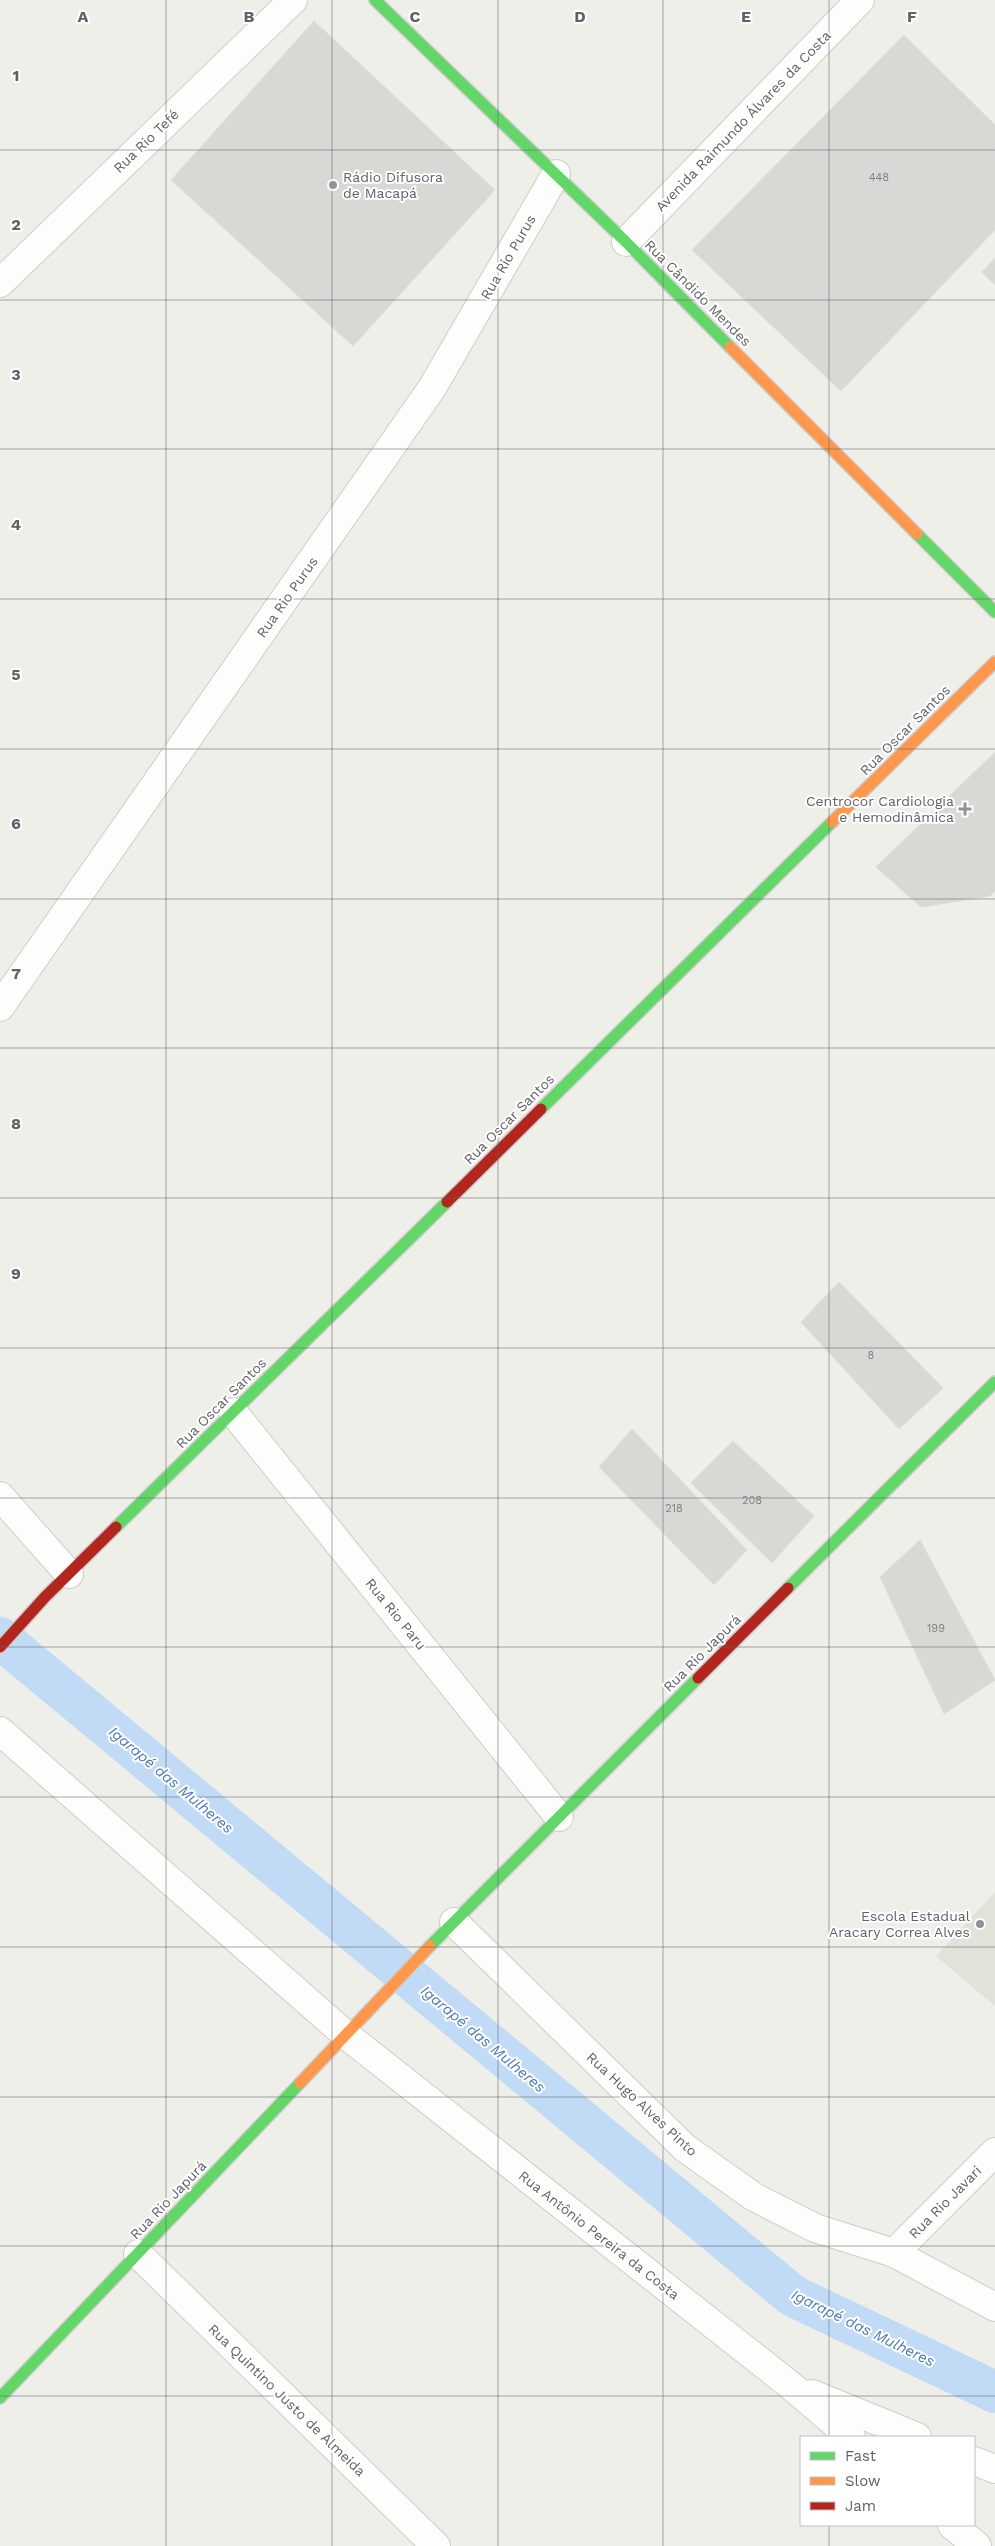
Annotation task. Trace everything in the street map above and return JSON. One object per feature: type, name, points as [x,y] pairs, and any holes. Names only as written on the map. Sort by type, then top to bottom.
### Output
[{"type":"street","name":"Rua Rio Tefé","points":[[0,283],[293,0]]},
{"type":"street","name":"Rua Cândido Mendes","points":[[375,0],[626,242],[995,612]]},
{"type":"street","name":"Avenida Raimundo Álvares da Costa","points":[[626,242],[860,0]]},
{"type":"street","name":"Rua Rio Purus","points":[[0,1007],[432,388],[556,174]]},
{"type":"street","name":"Rua Oscar Santos","points":[[0,1647],[45,1597],[995,662]]},
{"type":"street","name":"Rua Rio Japurá","points":[[0,2398],[454,1922],[995,1382]]},
{"type":"street","name":"Rua Rio Paru","points":[[233,1412],[558,1817]]},
{"type":"street","points":[[0,1496],[69,1574]]},
{"type":"street","name":"Rua Antônio Pereira da Costa","points":[[0,1731],[352,2029],[790,2385],[850,2436]]},
{"type":"street","name":"Rua Hugo Alves Pinto","points":[[454,1922],[685,2148],[754,2197],[815,2228],[894,2253],[995,2306]]},
{"type":"street","name":"Rua Rio Javari","points":[[894,2253],[995,2152]]},
{"type":"street","name":"Rua Quintino Justo de Almeida","points":[[138,2254],[436,2546]]},
{"type":"street","points":[[790,2385],[915,2436]]},
{"type":"street","points":[[975,2460],[995,2469]]},
{"type":"street","points":[[953,2526],[977,2546]]},
{"type":"shaded area","name":"Escola Estadual Aracary Correa Alves","points":[[995,1892],[995,2006],[936,1956]]},
{"type":"building","name":"Rádio Difusora de Macapá","points":[[314,21],[495,190],[353,346],[171,180]]},
{"type":"building","points":[[904,35],[995,125],[995,230],[841,391],[692,250]]},
{"type":"building","points":[[995,258],[995,285],[982,272]]},
{"type":"building","name":"Centrocor Cardiologia e Hemodinâmica","points":[[995,752],[995,891],[990,896],[921,907],[876,867]]},
{"type":"building","points":[[839,1282],[943,1388],[899,1429],[801,1322]]},
{"type":"building","points":[[632,1429],[747,1550],[714,1585],[599,1467]]},
{"type":"building","points":[[733,1441],[814,1516],[772,1563],[691,1483]]},
{"type":"building","points":[[920,1540],[995,1680],[944,1714],[880,1577]]},
{"type":"waterway","name":"Igarapé das Mulheres","points":[[0,1638],[793,2296],[995,2392]]},
{"type":"traffic: fast","points":[[375,0],[626,242],[730,347]]},
{"type":"traffic: fast","points":[[917,534],[995,612]]},
{"type":"traffic: fast","points":[[541,1109],[832,822]]},
{"type":"traffic: fast","points":[[116,1527],[447,1202]]},
{"type":"traffic: fast","points":[[788,1588],[995,1382]]},
{"type":"traffic: fast","points":[[430,1946],[698,1678]]},
{"type":"traffic: fast","points":[[0,2398],[300,2083]]},
{"type":"traffic: slow","points":[[730,347],[917,534]]},
{"type":"traffic: slow","points":[[832,822],[995,662]]},
{"type":"traffic: slow","points":[[300,2083],[430,1946]]},
{"type":"traffic: jam","points":[[447,1202],[541,1109]]},
{"type":"traffic: jam","points":[[0,1647],[45,1597],[116,1527]]},
{"type":"traffic: jam","points":[[698,1678],[788,1588]]},
{"type":"place","name":"Rádio Difusora de Macapá","points":[[333,185]]},
{"type":"place","name":"Centrocor Cardiologia e Hemodinâmica","points":[[965,809]]},
{"type":"place","name":"Escola Estadual Aracary Correa Alves","points":[[980,1924]]}]
